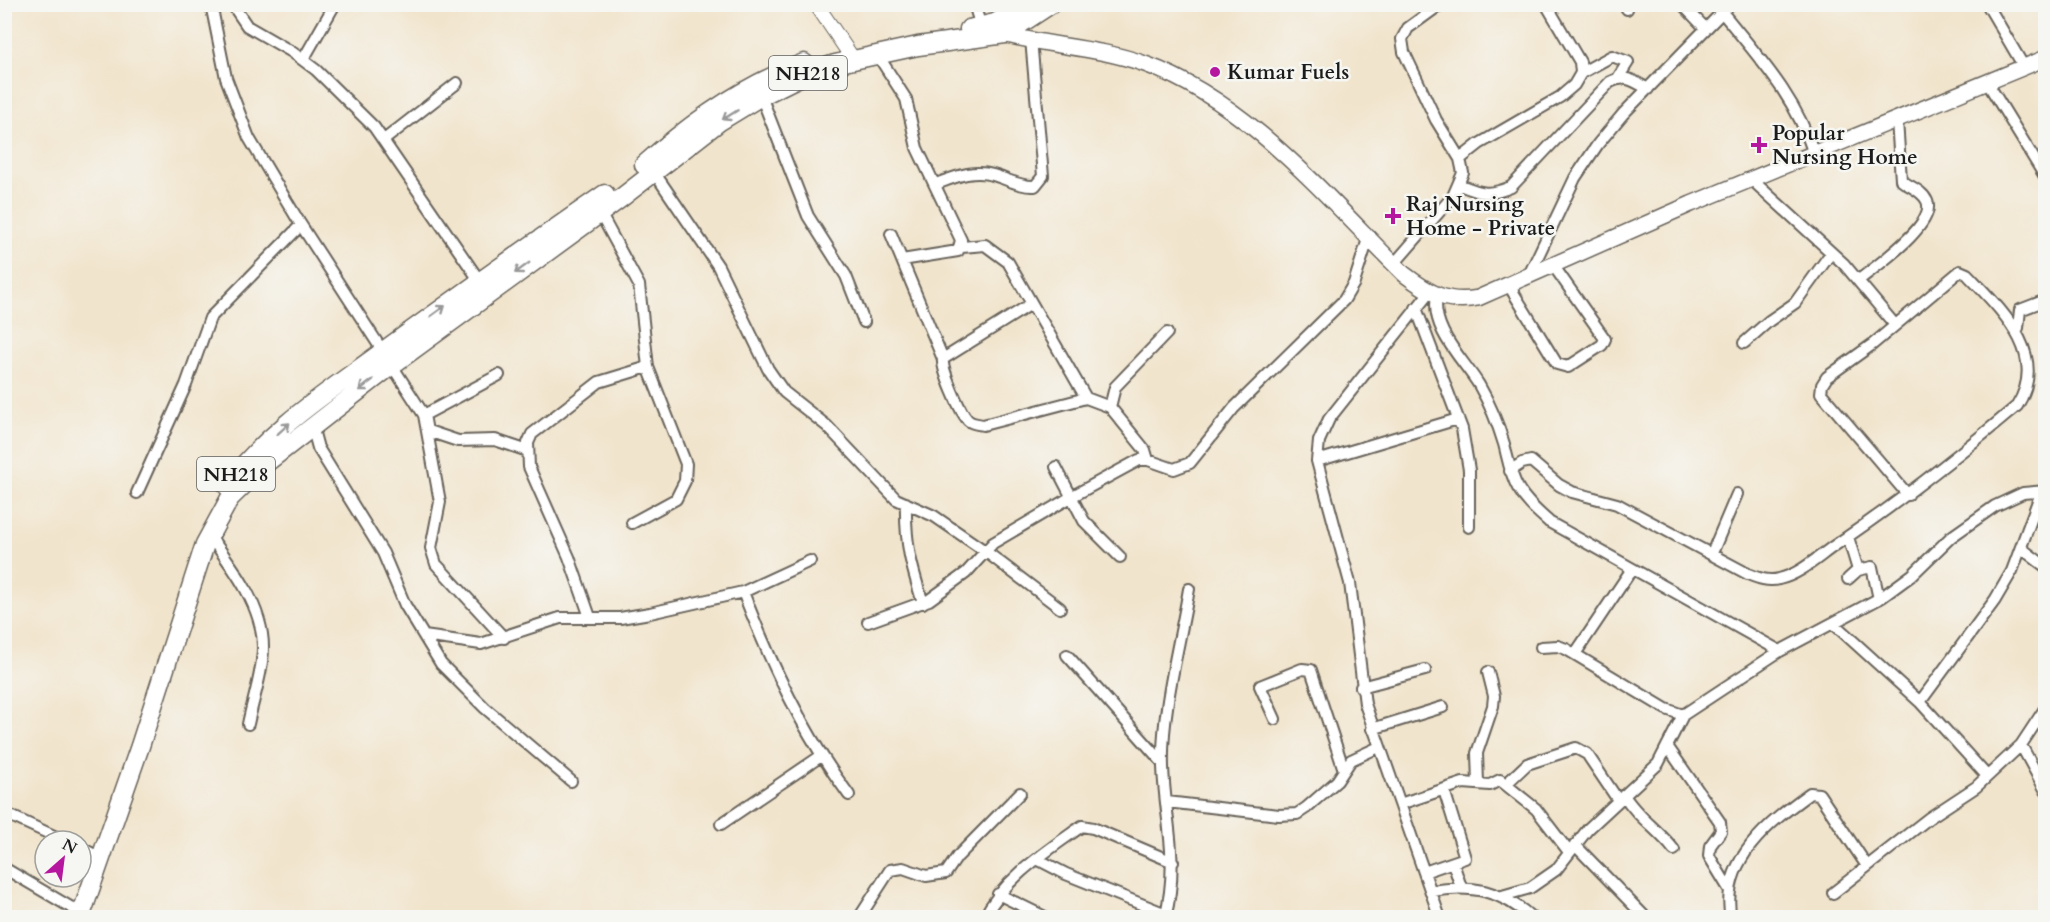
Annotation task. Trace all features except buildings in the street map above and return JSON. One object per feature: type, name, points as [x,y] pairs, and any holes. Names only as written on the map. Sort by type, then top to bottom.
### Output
[{"type":"highway","name":"NH218","points":[[644,175],[697,121],[746,89],[802,63],[849,54],[920,35],[981,27],[1028,4]]},
{"type":"highway","name":"NH218","points":[[73,914],[209,535],[218,516],[244,482],[312,426],[387,358],[479,280],[618,193],[761,96],[849,54],[877,54],[1005,34],[1051,4]]},
{"type":"highway","name":"NH218","points":[[93,830],[191,551],[210,511],[244,464],[306,408],[387,358],[600,213],[618,193]]},
{"type":"highway","name":"NH218","points":[[73,914],[78,889]]},
{"type":"main road","points":[[981,27],[1143,63],[1205,92],[1269,142],[1394,264],[1433,295],[1464,301],[1478,298],[1751,179],[2046,58]]},
{"type":"street","points":[[210,4],[235,107],[249,138],[301,225],[424,415],[440,502],[432,541],[432,555],[464,597],[504,638]]},
{"type":"street","points":[[232,4],[247,26],[303,60],[343,94],[384,140],[479,280]]},
{"type":"street","points":[[303,60],[335,4]]},
{"type":"street","points":[[816,4],[849,54]]},
{"type":"street","points":[[974,4],[981,27]]},
{"type":"street","points":[[1394,264],[1460,185],[1463,173],[1460,159],[1436,120],[1404,52],[1402,39],[1408,28],[1441,4]]},
{"type":"street","points":[[1546,4],[1580,62],[1581,73]]},
{"type":"street","points":[[1682,4],[1706,29]]},
{"type":"street","points":[[1987,4],[2024,67]]},
{"type":"street","points":[[1529,275],[1575,178],[1598,144],[1726,8],[1795,106],[1805,125],[1814,154]]},
{"type":"street","points":[[936,184],[964,174],[977,173],[990,174],[1027,187],[1035,186],[1042,176],[1031,39]]},
{"type":"street","points":[[877,54],[906,99],[917,148],[936,184],[962,247]]},
{"type":"street","points":[[1460,159],[1500,131],[1560,97],[1574,86],[1581,73],[1612,56],[1628,62],[1618,78]]},
{"type":"street","points":[[1460,185],[1478,192],[1494,194],[1511,187],[1610,82],[1618,78],[1628,78],[1648,89]]},
{"type":"street","points":[[1987,82],[2046,178]]},
{"type":"street","points":[[384,140],[456,83]]},
{"type":"street","points":[[761,96],[808,216],[846,276],[864,321]]},
{"type":"street","points":[[1859,280],[1912,235],[1924,222],[1928,212],[1928,202],[1923,195],[1901,180],[1897,120]]},
{"type":"street","points":[[644,175],[718,266],[768,369],[784,392],[827,426],[897,499],[934,516],[985,551],[1060,608]]},
{"type":"street","points":[[1751,179],[1859,280],[1895,325]]},
{"type":"street","points":[[600,213],[639,285],[648,367],[687,471],[681,493],[676,499],[632,523]]},
{"type":"street","points":[[137,493],[186,385],[210,318],[219,306],[301,225]]},
{"type":"street","points":[[891,234],[943,359],[945,372],[964,414],[972,423],[983,425],[1086,398],[1110,407],[1145,450],[1148,460]]},
{"type":"street","points":[[868,622],[923,603],[966,573],[993,543],[1071,496],[1139,460],[1148,460],[1174,469],[1182,468],[1190,463],[1234,408],[1344,300],[1354,283],[1368,239]]},
{"type":"street","points":[[902,260],[950,254],[962,247],[985,245],[1002,255],[1086,398]]},
{"type":"street","points":[[1744,343],[1803,295],[1831,253]]},
{"type":"street","points":[[1509,284],[1557,364],[1568,367],[1602,345],[1605,339],[1553,265]]},
{"type":"street","points":[[1510,471],[1522,462],[1532,461],[1559,485],[1572,492],[1617,504],[1748,574],[1765,580],[1779,579],[1796,572],[1908,495],[2001,420],[2025,396],[2029,383],[2030,358],[2026,341],[2018,328],[1967,274],[1960,271],[1895,325],[1827,376],[1822,385],[1821,393],[1908,495]]},
{"type":"street","points":[[1440,918],[1372,729],[1361,687],[1350,583],[1317,461],[1319,441],[1329,419],[1416,308],[1433,295],[1436,318],[1486,398],[1504,446],[1510,471],[1518,489],[1534,509],[1549,522],[1780,651]]},
{"type":"street","points":[[2018,328],[2020,310],[2046,300]]},
{"type":"street","points":[[943,359],[1031,304]]},
{"type":"street","points":[[1416,308],[1458,419],[1467,452],[1469,527]]},
{"type":"street","points":[[1110,407],[1115,387],[1167,333]]},
{"type":"street","points":[[590,617],[569,557],[529,467],[528,451],[532,434],[599,382],[648,367]]},
{"type":"street","points":[[424,415],[499,375]]},
{"type":"street","points":[[1317,461],[1458,419]]},
{"type":"street","points":[[312,426],[318,448],[383,553],[405,605],[441,664],[459,683],[571,781]]},
{"type":"street","points":[[428,431],[458,441],[495,440],[528,451]]},
{"type":"street","points":[[1056,467],[1084,521],[1120,557]]},
{"type":"street","points":[[1920,702],[1995,600],[2012,571],[2043,492]]},
{"type":"street","points":[[1502,896],[1530,888],[1544,880],[1621,798],[1652,771],[1683,715],[1780,651],[1879,599],[1912,575],[1972,520],[2010,497],[2043,492]]},
{"type":"street","points":[[1712,553],[1737,494]]},
{"type":"street","points":[[906,503],[905,537],[908,556],[923,603]]},
{"type":"street","points":[[209,535],[245,588],[262,633],[263,648],[248,724]]},
{"type":"street","points":[[1848,537],[1858,570]]},
{"type":"street","points":[[2021,548],[2046,567]]},
{"type":"street","points":[[424,636],[481,644],[560,618],[620,618],[743,592],[810,561]]},
{"type":"street","points":[[1848,579],[1858,570],[1872,567],[1879,599]]},
{"type":"street","points":[[1575,654],[1632,569]]},
{"type":"street","points":[[1037,859],[1066,874],[1165,916],[1173,862],[1163,763],[1166,720],[1189,589]]},
{"type":"street","points":[[743,592],[788,698],[821,756],[849,795]]},
{"type":"street","points":[[1833,623],[1920,702],[1987,776]]},
{"type":"street","points":[[1541,647],[1558,646],[1575,654],[1666,709],[1683,715]]},
{"type":"street","points":[[1066,655],[1163,763]]},
{"type":"street","points":[[1275,719],[1260,686],[1302,669],[1311,670],[1344,770]]},
{"type":"street","points":[[1361,687],[1425,670]]},
{"type":"street","points":[[1478,783],[1477,753],[1494,696],[1488,672]]},
{"type":"street","points":[[1372,729],[1443,707]]},
{"type":"street","points":[[1833,894],[1929,818],[1965,795],[1987,776],[2021,745],[2046,707]]},
{"type":"street","points":[[2021,745],[2046,791]]},
{"type":"street","points":[[1667,746],[1720,822],[1721,831],[1710,846],[1709,856],[1729,889],[1731,918]]},
{"type":"street","points":[[1167,802],[1289,816],[1306,807],[1333,784],[1351,760],[1379,747]]},
{"type":"street","points":[[1507,783],[1527,764],[1576,748],[1587,754],[1621,798],[1657,830],[1674,850]]},
{"type":"street","points":[[721,824],[821,756]]},
{"type":"street","points":[[1400,804],[1463,783],[1490,785],[1500,780],[1507,783],[1536,809],[1572,849],[1646,918]]},
{"type":"street","points":[[1424,872],[1463,860],[1465,856],[1443,790]]},
{"type":"street","points":[[1729,889],[1753,840],[1776,818],[1813,792],[1819,794],[1867,866]]},
{"type":"street","points":[[859,918],[890,870],[898,867],[926,876],[946,873],[962,852],[1020,793]]},
{"type":"street","points":[[11,816],[39,829]]},
{"type":"street","points":[[984,918],[998,894],[1037,859],[1087,825],[1173,862]]},
{"type":"street","points":[[1453,863],[1461,887]]},
{"type":"street","points":[[4,868],[73,914]]},
{"type":"street","points":[[1431,891],[1473,887],[1502,896],[1532,918]]},
{"type":"street","points":[[998,894],[1047,918]]},
{"type":"place","name":"Kumar Fuels","points":[[1215,72]]},
{"type":"place","name":"Popular Nursing Home","points":[[1759,145]]},
{"type":"place","name":"Raj Nursing Home - Private","points":[[1393,216]]}]
